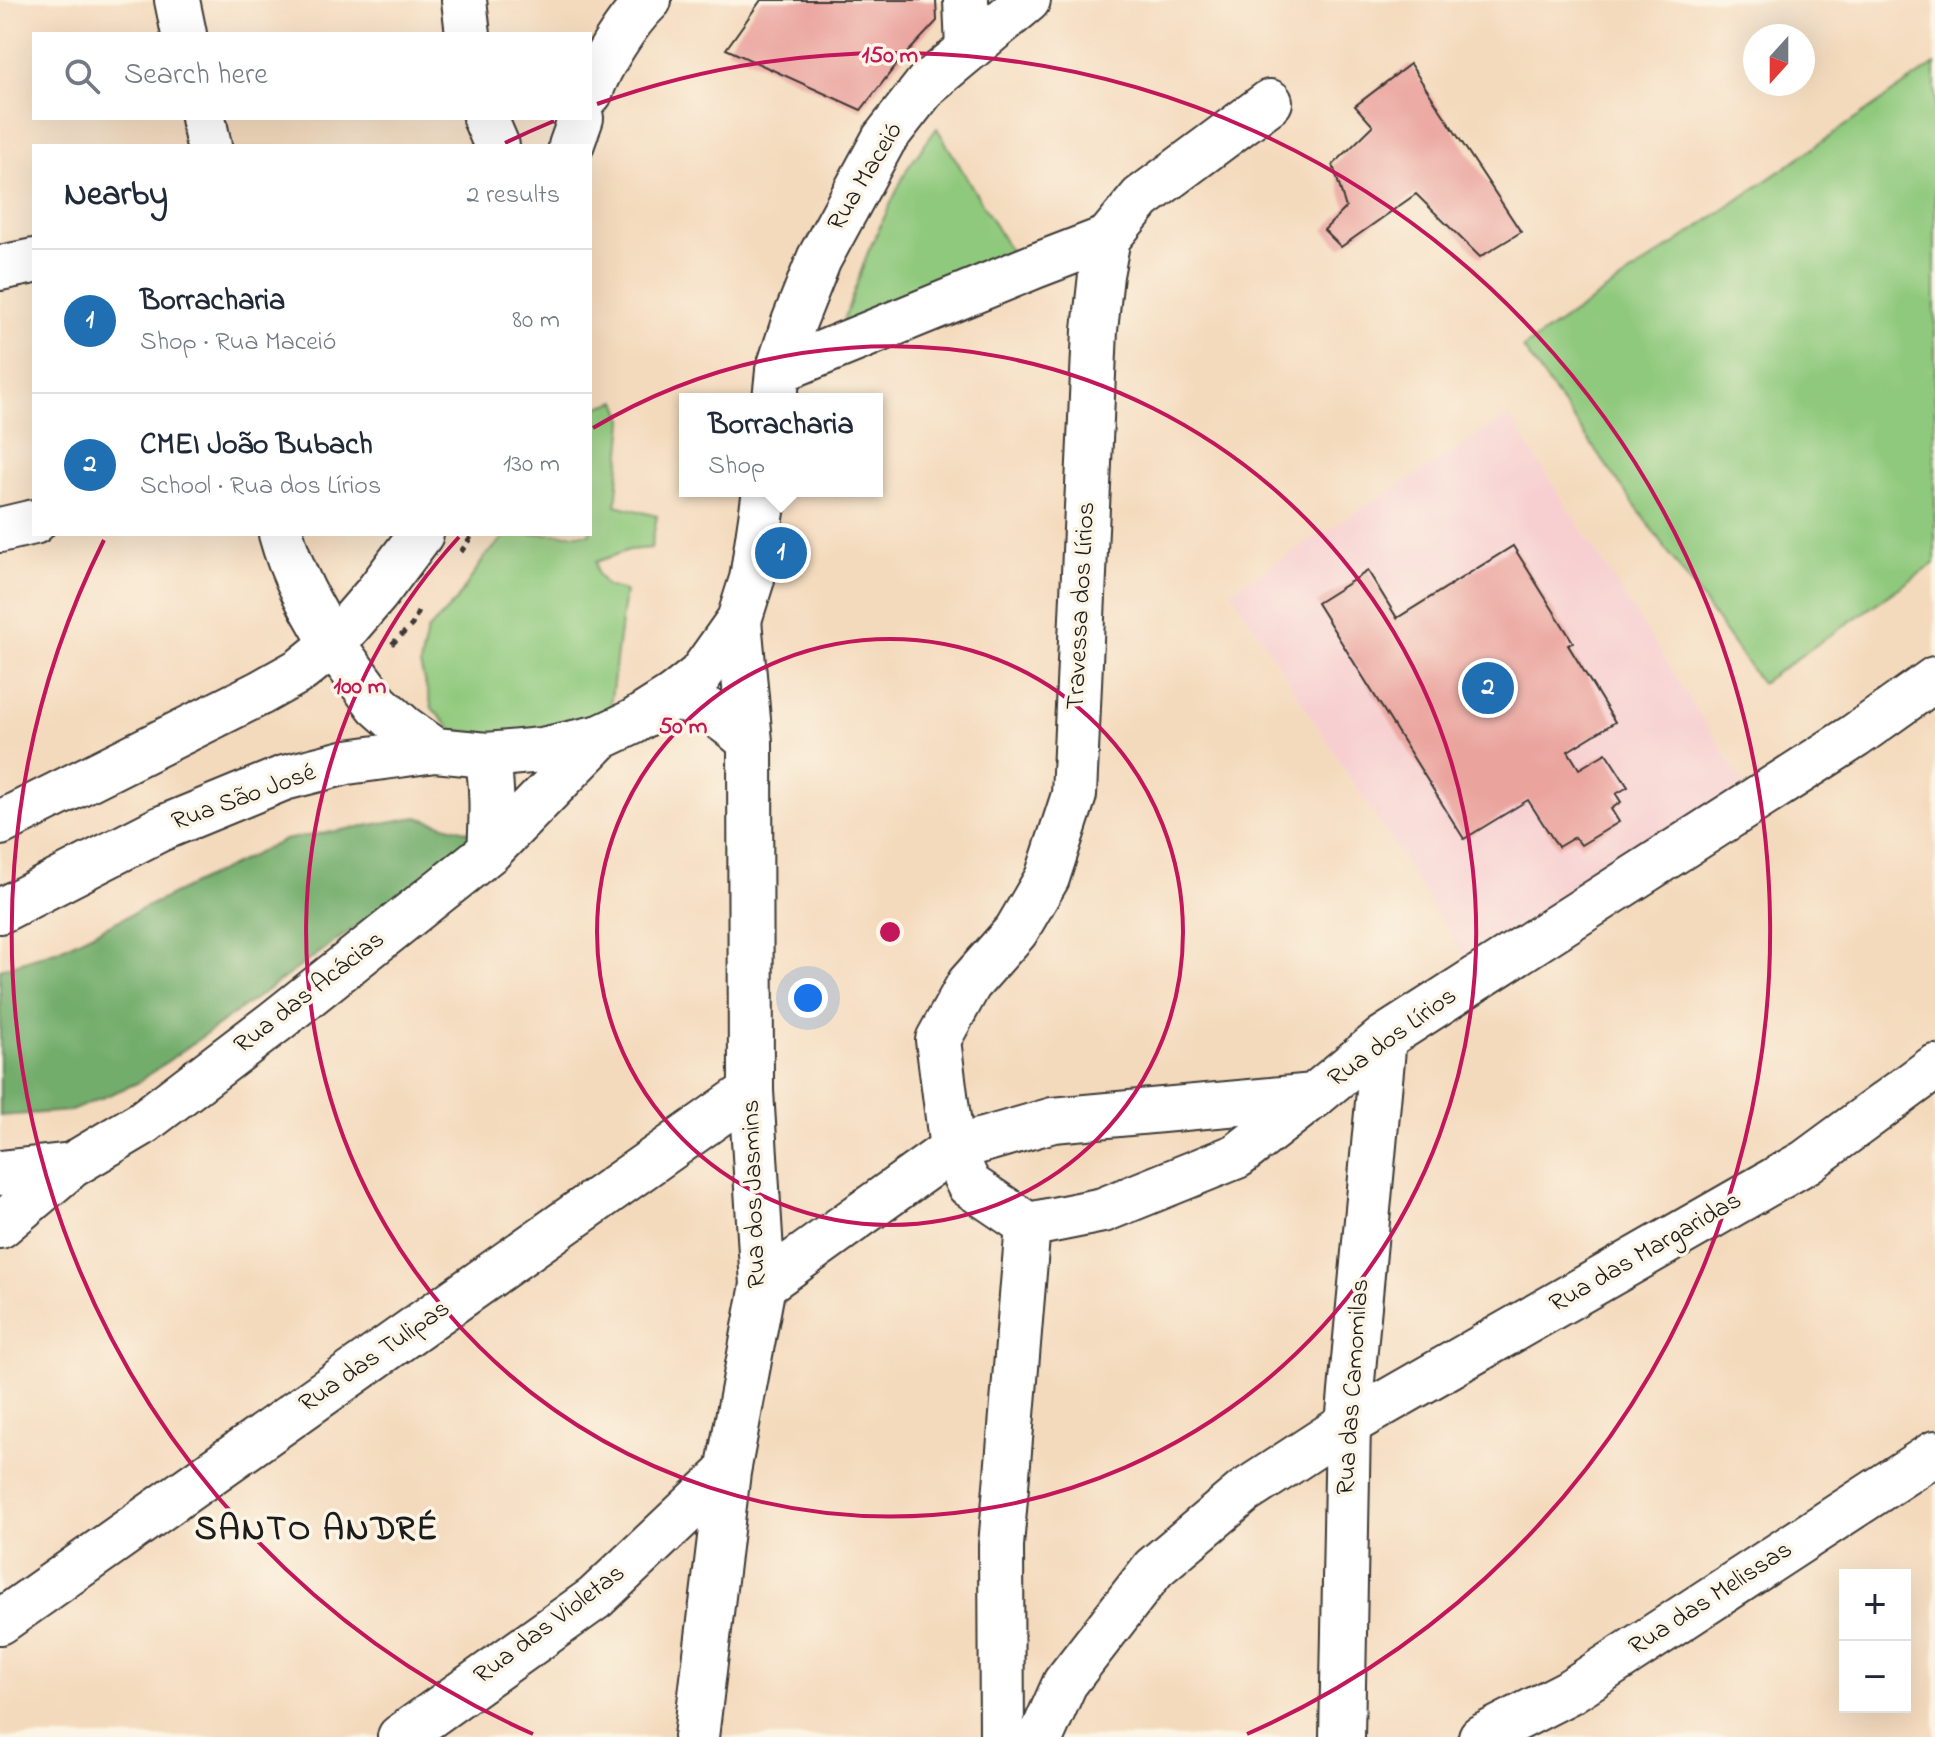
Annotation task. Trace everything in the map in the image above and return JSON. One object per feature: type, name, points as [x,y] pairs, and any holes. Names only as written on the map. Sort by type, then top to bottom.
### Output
[{"type":"street","points":[[177,0],[184,32]]},
{"type":"street","points":[[464,0],[468,32]]},
{"type":"street","points":[[592,87],[637,11],[649,0]]},
{"type":"street","points":[[966,0],[968,50]]},
{"type":"street","name":"Rua Maceió","points":[[776,385],[794,322],[819,259],[884,139],[927,84],[1028,0]]},
{"type":"street","name":"Travessa dos Lírios","points":[[1028,1225],[969,1185],[952,1149],[938,1040],[969,984],[1016,931],[1047,878],[1074,795],[1095,330],[1108,238],[1141,198],[1270,102]]},
{"type":"street","points":[[203,120],[209,144]]},
{"type":"street","points":[[486,120],[496,144]]},
{"type":"street","points":[[572,144],[580,120]]},
{"type":"street","points":[[776,385],[1035,266],[1108,238]]},
{"type":"street","points":[[0,268],[32,261]]},
{"type":"street","points":[[601,737],[633,722],[700,675],[739,620],[752,579],[764,497]]},
{"type":"street","points":[[0,530],[32,522]]},
{"type":"street","points":[[282,536],[303,593],[333,644],[378,705],[435,750]]},
{"type":"street","points":[[0,823],[301,670],[333,644],[420,536]]},
{"type":"street","points":[[376,594],[371,665],[378,705]]},
{"type":"street","name":"Rua dos Jasmins","points":[[696,1737],[728,1472],[763,1285],[751,1091],[750,742],[739,620]]},
{"type":"street","name":"Rua dos Lírios","points":[[763,1285],[952,1149],[1053,1120],[1314,1096],[1384,1038],[1842,745],[1935,679]]},
{"type":"street","points":[[674,696],[728,721],[750,742]]},
{"type":"street","name":"Rua São José","points":[[0,911],[160,829],[284,778],[347,762],[435,750],[487,755],[542,750],[601,737]]},
{"type":"street","name":"Rua das Acácias","points":[[0,1226],[72,1165],[141,1124],[275,1022],[490,851],[601,737]]},
{"type":"street","points":[[487,755],[492,779],[490,851]]},
{"type":"street","name":"Rua das Camomilas","points":[[1342,1737],[1348,1424],[1384,1038]]},
{"type":"street","name":"Rua das Margaridas","points":[[1041,1737],[1065,1683],[1154,1568],[1244,1492],[1348,1424],[1806,1162],[1935,1067]]},
{"type":"street","name":"Rua das Tulipas","points":[[0,1622],[751,1091]]},
{"type":"street","points":[[1002,1737],[1001,1546],[1028,1225],[1103,1210],[1237,1156],[1314,1096]]},
{"type":"street","points":[[0,1173],[72,1165]]},
{"type":"street","name":"Rua das Melissas","points":[[1481,1737],[1569,1692],[1935,1453]]},
{"type":"street","name":"Rua das Violetas","points":[[400,1737],[595,1598],[728,1472]]},
{"type":"shaded area","points":[[1509,416],[1744,784],[1466,959],[1231,591]]},
{"type":"green space","points":[[1935,64],[1935,563],[1761,683],[1523,348]]},
{"type":"green space","points":[[937,128],[1014,257],[832,353],[868,252],[907,169]]},
{"type":"green space","points":[[617,401],[624,420],[616,505],[657,516],[651,548],[629,550],[596,562],[597,573],[606,586],[625,591],[607,730],[552,741],[452,730],[432,708],[420,665],[427,631],[456,601],[485,557],[505,536],[592,536],[592,409]]},
{"type":"green space","points":[[417,817],[483,836],[137,1083],[71,1111],[0,1116],[0,969],[58,950],[284,840]]},
{"type":"building","points":[[761,0],[936,0],[937,21],[897,64],[861,110],[726,49]]},
{"type":"building","points":[[1410,64],[1521,232],[1480,257],[1416,194],[1341,247],[1324,230],[1346,208],[1333,165],[1373,126],[1355,106]]},
{"type":"building","points":[[1513,546],[1573,642],[1568,645],[1615,722],[1568,751],[1579,769],[1606,753],[1628,787],[1616,794],[1621,802],[1611,809],[1619,822],[1581,845],[1575,837],[1558,847],[1528,800],[1464,839],[1317,603],[1368,571],[1397,618]]},
{"type":"place","name":"Borracharia","points":[[781,553]]},
{"type":"place","name":"CMEI João Bubach","points":[[1488,688]]},
{"type":"district","name":"SANTO ANDRÉ","points":[[317,1531]]}]
